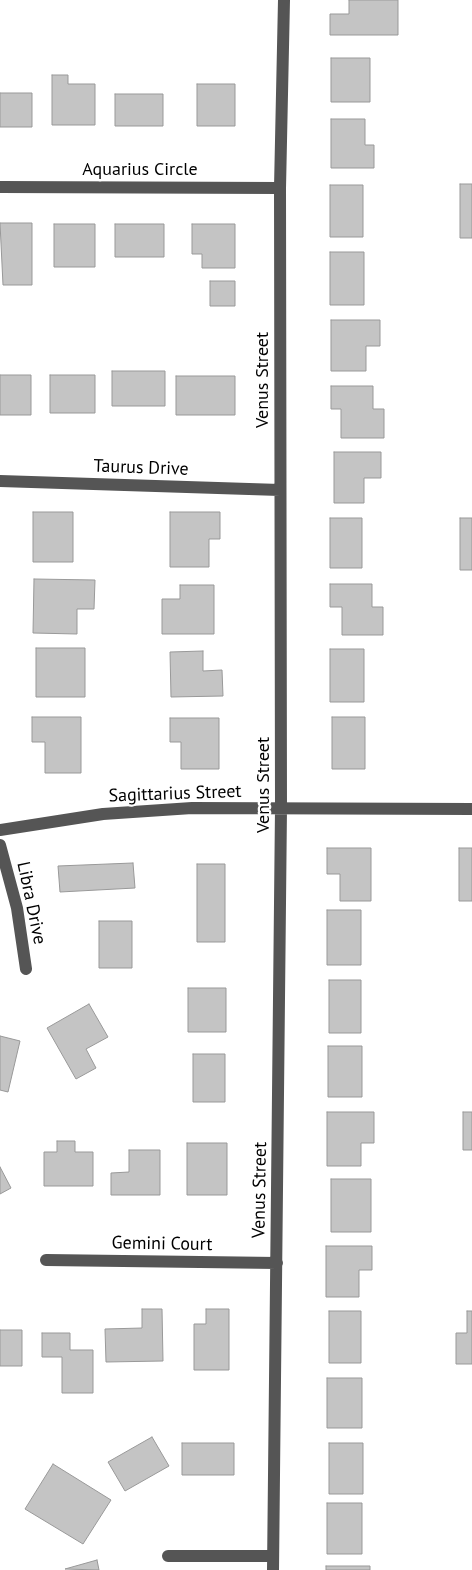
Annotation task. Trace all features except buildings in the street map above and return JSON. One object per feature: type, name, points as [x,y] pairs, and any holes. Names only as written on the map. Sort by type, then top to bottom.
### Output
[{"type":"street","name":"Venus Street","points":[[273,1570],[281,808],[280,188],[284,0]]},
{"type":"street","name":"Aquarius Circle","points":[[0,187],[280,188]]},
{"type":"street","name":"Taurus Drive","points":[[0,481],[280,490]]},
{"type":"street","name":"Sagittarius Street","points":[[0,830],[103,814],[192,808],[472,809]]},
{"type":"street","name":"Libra Drive","points":[[0,845],[16,908],[26,969]]},
{"type":"street","name":"Gemini Court","points":[[46,1260],[277,1263]]},
{"type":"street","points":[[168,1556],[273,1556]]}]
